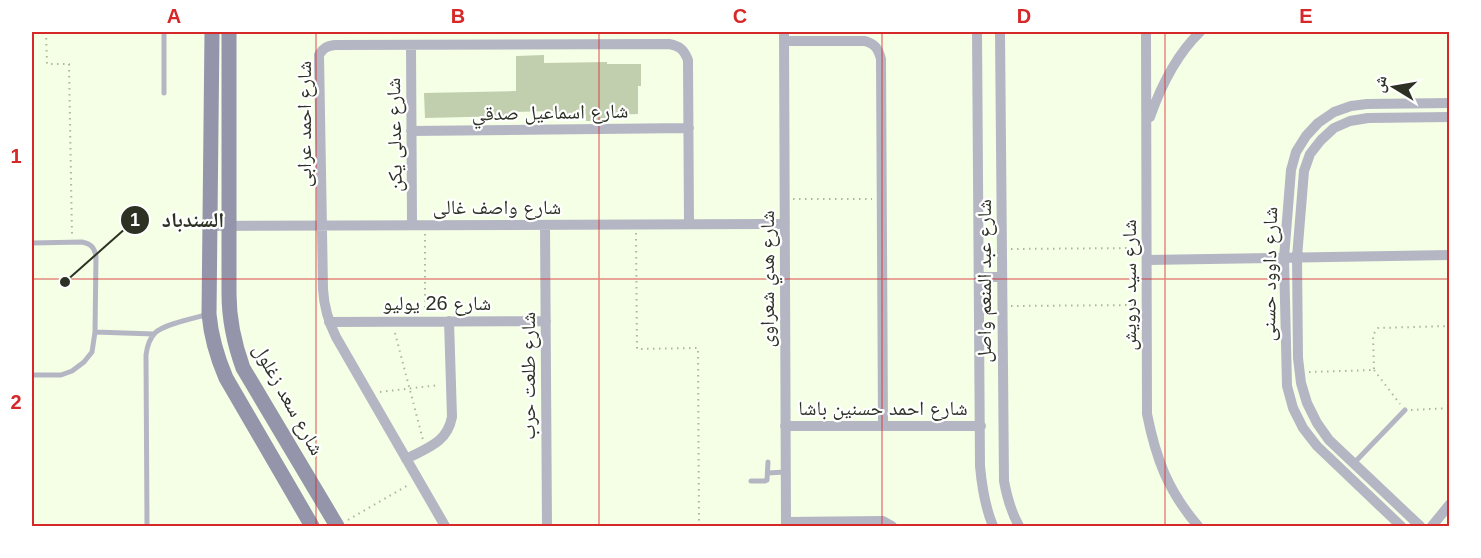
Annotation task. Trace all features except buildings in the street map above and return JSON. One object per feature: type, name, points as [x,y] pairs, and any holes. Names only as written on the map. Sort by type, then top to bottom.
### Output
[{"type":"street","points":[[212,32],[209,314],[211,336],[226,378],[312,526]]},
{"type":"street","name":"شارع سعد زغلول","points":[[230,32],[229,313],[232,332],[243,368],[337,526]]},
{"type":"street","name":"شارع عبد المنعم واصل","points":[[977,32],[980,466],[981,487],[993,526]]},
{"type":"street","name":"شارع عبد المنعم واصل","points":[[1000,32],[1004,481],[1007,499],[1019,526]]},
{"type":"street","name":"شارع سيد درويش","points":[[1146,32],[1147,414],[1162,471],[1175,497],[1198,526]]},
{"type":"street","points":[[1147,126],[1159,93],[1175,63],[1200,32]]},
{"type":"street","points":[[784,36],[865,41],[873,43],[879,50],[881,58],[883,426]]},
{"type":"street","name":"شارع هدي شعراوى","points":[[784,36],[786,524]]},
{"type":"street","name":"شارع احمد عرابى","points":[[445,526],[336,337],[328,322],[324,307],[319,56],[322,50],[328,46],[411,45],[669,44],[678,46],[685,52],[688,60],[689,224]]},
{"type":"street","name":"شارع عدلى يكن","points":[[411,45],[412,225]]},
{"type":"street","name":"شارع داوود حسنى","points":[[1401,526],[1317,446],[1303,428],[1293,408],[1287,386],[1284,258],[1291,170],[1296,152],[1306,136],[1318,123],[1334,112],[1351,106],[1367,104],[1449,103]]},
{"type":"street","name":"شارع داوود حسنى","points":[[1420,526],[1329,440],[1307,404],[1301,383],[1298,358],[1297,257],[1304,171],[1310,154],[1334,128],[1350,121],[1368,118],[1449,117]]},
{"type":"street","name":"شارع اسماعيل صدقي","points":[[411,131],[688,129]]},
{"type":"street","name":"شارع واصف غالى","points":[[210,226],[784,224]]},
{"type":"street","name":"شارع طلعت حرب","points":[[545,225],[547,526]]},
{"type":"street","points":[[1147,260],[1449,255]]},
{"type":"street","points":[[980,277],[1002,277]]},
{"type":"street","points":[[406,459],[441,440],[450,425],[452,417],[449,321]]},
{"type":"street","name":"شارع 26 يوليو","points":[[328,322],[546,321]]},
{"type":"street","name":"شارع احمد حسنين باشا","points":[[785,426],[981,426]]},
{"type":"street","points":[[1431,526],[1449,504]]},
{"type":"street","points":[[786,524],[883,520],[892,526]]},
{"type":"lane","points":[[164,32],[164,93]]},
{"type":"lane","points":[[32,243],[89,243],[95,249],[96,256],[93,352],[72,371],[61,375],[32,375]]},
{"type":"lane","points":[[147,526],[147,344],[160,329],[209,314]]},
{"type":"lane","points":[[95,332],[154,334]]},
{"type":"lane","points":[[1354,463],[1405,410]]},
{"type":"lane","points":[[752,481],[766,481],[768,462]]},
{"type":"lane","points":[[768,473],[785,472]]},
{"type":"path","points":[[46,32],[47,64],[69,64],[72,242]]},
{"type":"path","points":[[784,199],[882,199]]},
{"type":"path","points":[[636,224],[637,349],[698,348],[699,526]]},
{"type":"path","points":[[425,225],[426,321]]},
{"type":"path","points":[[1002,249],[1147,248]]},
{"type":"path","points":[[1002,306],[1147,305]]},
{"type":"path","points":[[392,321],[426,449]]},
{"type":"path","points":[[1449,326],[1378,328],[1373,335],[1374,370],[1405,410],[1449,408]]},
{"type":"path","points":[[1300,372],[1374,370]]},
{"type":"path","points":[[368,393],[451,384]]},
{"type":"path","points":[[337,526],[418,479]]},
{"type":"place","name":"السندباد","points":[[65,282]]}]
